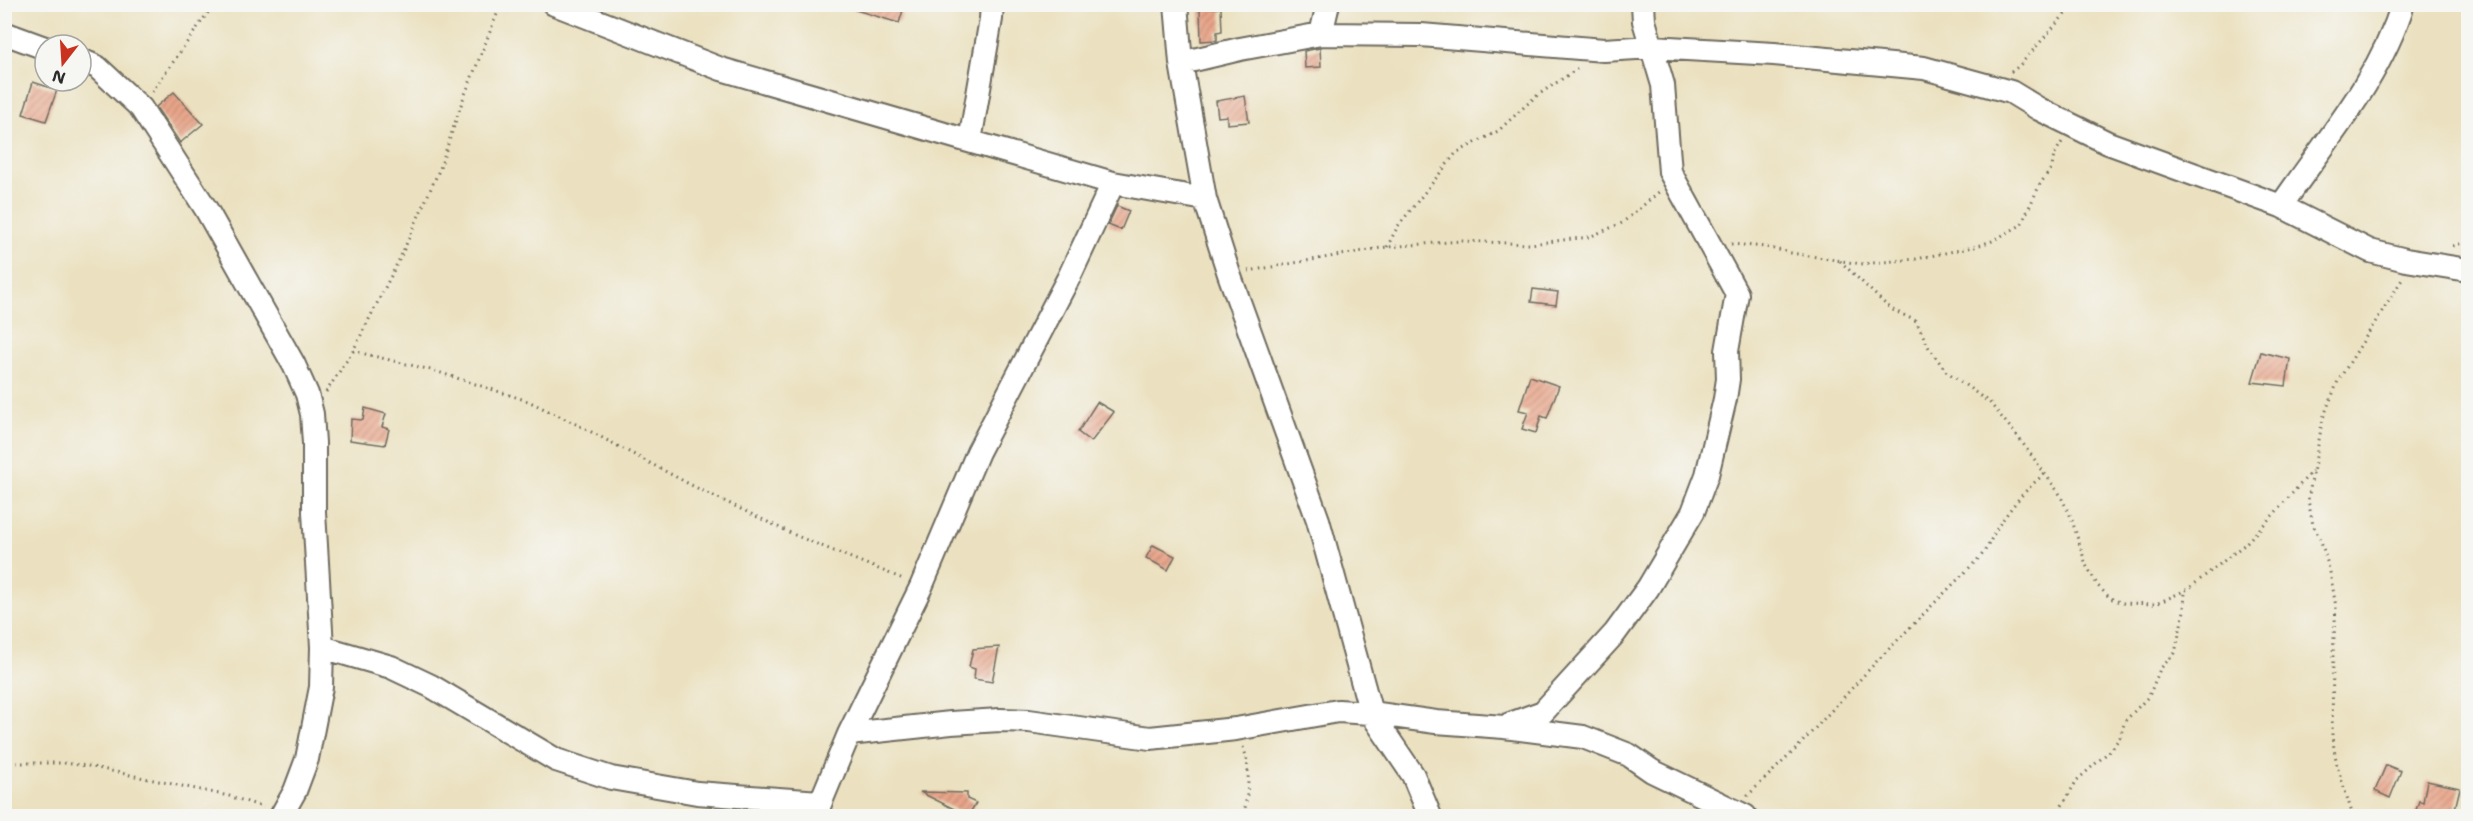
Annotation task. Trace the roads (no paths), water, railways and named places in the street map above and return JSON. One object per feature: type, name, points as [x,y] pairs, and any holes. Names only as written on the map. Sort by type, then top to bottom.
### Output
[{"type":"street","points":[[554,4],[721,69],[1113,183],[1205,199]]},
{"type":"street","points":[[970,141],[992,4]]},
{"type":"street","points":[[1176,4],[1181,63],[1205,199],[1229,274],[1318,520],[1371,713],[1442,816]]},
{"type":"street","points":[[1321,34],[1328,4]]},
{"type":"street","points":[[1504,727],[1543,712],[1615,633],[1648,588],[1681,536],[1696,504],[1707,475],[1725,399],[1728,379],[1727,351],[1737,298],[1672,177],[1663,85],[1644,21],[1642,4]]},
{"type":"street","points":[[2281,206],[2355,105],[2387,45],[2403,4]]},
{"type":"street","points":[[4,33],[33,44]]},
{"type":"street","points":[[1181,63],[1321,34],[1421,35],[1604,50],[1652,47],[1773,54],[1924,68],[2011,92],[2039,109],[2108,143],[2281,206],[2370,251],[2416,262],[2469,270]]},
{"type":"street","points":[[93,65],[141,108],[206,209],[294,365],[307,394],[315,443],[316,557],[322,647],[321,687],[307,759],[295,791],[281,816]]},
{"type":"street","points":[[322,647],[391,667],[431,686],[556,760],[611,778],[697,793],[818,809],[849,734],[921,587],[978,452],[1070,275],[1113,183]]},
{"type":"street","points":[[849,734],[1000,720],[1029,721],[1150,738],[1236,729],[1338,711],[1371,713],[1436,722],[1562,733],[1602,743],[1738,814]]},
{"type":"street","points":[[1413,775],[1430,816]]}]
